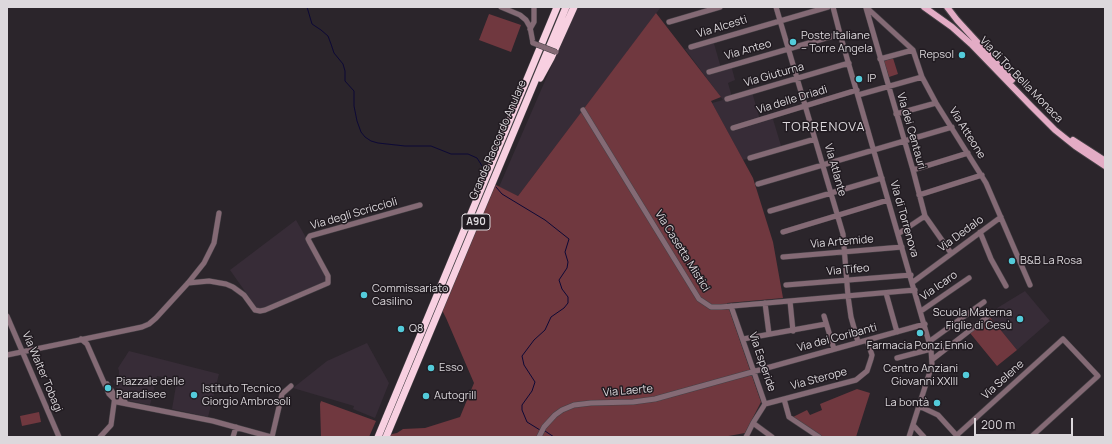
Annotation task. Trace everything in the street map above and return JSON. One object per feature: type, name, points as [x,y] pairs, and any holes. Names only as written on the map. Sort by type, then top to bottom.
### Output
[{"type":"highway","points":[[548,28],[554,7]]},
{"type":"highway","name":"Grande Raccordo Anulare","points":[[378,437],[557,7]]},
{"type":"highway","name":"Grande Raccordo Anulare","points":[[386,437],[566,7]]},
{"type":"highway","points":[[525,104],[547,66],[574,7]]},
{"type":"main road","name":"Via di Tor Bella Monaca","points":[[924,7],[952,27],[971,44],[1051,126],[1075,146],[1105,166]]},
{"type":"main road","name":"Via di Tor Bella Monaca","points":[[947,7],[957,20],[1051,121],[1076,142],[1105,161]]},
{"type":"main road","points":[[1076,142],[1105,156]]},
{"type":"main road","points":[[1096,160],[1105,169]]},
{"type":"street","points":[[501,7],[523,17],[528,23],[533,43],[556,52]]},
{"type":"street","points":[[530,29],[534,22],[534,7]]},
{"type":"street","points":[[669,22],[720,7]]},
{"type":"street","name":"Via Atlante","points":[[776,7],[842,234],[848,296],[851,316],[858,342]]},
{"type":"street","name":"Via Alcesti","points":[[691,47],[779,20],[828,7]]},
{"type":"street","name":"Via di Torrenova","points":[[833,7],[930,341],[933,359],[909,437]]},
{"type":"street","name":"Via Atteone","points":[[866,7],[913,50],[922,77],[936,103],[982,175],[1002,217],[1030,285]]},
{"type":"street","name":"Via dei Centauri","points":[[866,7],[913,170],[924,216],[951,254]]},
{"type":"street","name":"Via Anteo","points":[[708,72],[840,34]]},
{"type":"street","points":[[880,59],[913,50]]},
{"type":"street","name":"Via Giuturna","points":[[727,99],[849,63]]},
{"type":"street","name":"Via delle Driadi","points":[[733,128],[805,106],[888,87],[922,77]]},
{"type":"street","points":[[896,114],[936,103]]},
{"type":"street","name":"Via Casetta Mistici","points":[[582,110],[699,299],[711,307],[915,290]]},
{"type":"street","points":[[758,184],[952,127]]},
{"type":"street","points":[[750,158],[815,139]]},
{"type":"street","points":[[913,170],[968,153]]},
{"type":"street","points":[[919,195],[982,175]]},
{"type":"street","points":[[770,211],[830,192],[882,178]]},
{"type":"street","points":[[784,232],[888,200]]},
{"type":"street","name":"Via degli Scriccioli","points":[[188,283],[209,281],[228,284],[248,299],[255,310],[265,310],[328,283],[328,277],[308,240],[310,236],[420,205]]},
{"type":"street","points":[[7,355],[116,333],[147,325],[156,318],[203,265],[211,251],[215,239],[219,213]]},
{"type":"street","points":[[898,234],[924,216]]},
{"type":"street","name":"Via Dedalo","points":[[912,282],[1002,217]]},
{"type":"street","points":[[980,232],[991,259],[1006,286]]},
{"type":"street","name":"Via Artemide","points":[[783,257],[902,247]]},
{"type":"street","name":"Via Tifeo","points":[[786,285],[910,275]]},
{"type":"street","name":"Via Icaro","points":[[921,311],[968,278]]},
{"type":"street","points":[[886,293],[897,332]]},
{"type":"street","points":[[790,301],[793,331]]},
{"type":"street","points":[[930,341],[984,302]]},
{"type":"street","points":[[765,303],[769,334]]},
{"type":"street","name":"Via Esperide","points":[[731,306],[765,404],[746,437]]},
{"type":"street","name":"Via Walter Tobagi","points":[[7,316],[59,437]]},
{"type":"street","points":[[824,316],[834,349]]},
{"type":"street","points":[[933,359],[987,317]]},
{"type":"street","points":[[743,339],[826,324]]},
{"type":"street","name":"Via dei Coribanti","points":[[754,372],[925,324]]},
{"type":"street","points":[[81,339],[87,344],[100,373],[115,398],[128,403],[272,437],[282,394],[291,386]]},
{"type":"street","name":"Via Selene","points":[[958,436],[1063,339],[1098,376],[1031,437]]},
{"type":"street","name":"Via Sterope","points":[[765,404],[856,380],[867,371],[872,359],[867,340]]},
{"type":"street","points":[[897,358],[931,349]]},
{"type":"street","name":"Via Laerte","points":[[539,436],[546,425],[560,411],[574,405],[588,403],[627,403],[652,400],[754,372]]},
{"type":"street","points":[[100,437],[111,425],[115,398]]},
{"type":"street","points":[[784,399],[789,417],[819,437]]},
{"type":"street","points":[[919,406],[937,414],[958,436]]},
{"type":"street","points":[[753,423],[772,437]]},
{"type":"street","points":[[913,425],[924,437]]},
{"type":"street","points":[[233,437],[236,428]]},
{"type":"shaded area","points":[[577,7],[661,7],[518,196],[499,187]]},
{"type":"shaded area","points":[[656,13],[721,97],[711,101],[753,178],[773,242],[783,298],[727,303],[761,402],[745,433],[723,437],[378,437],[397,433],[403,429],[425,428],[460,417],[474,383],[436,298],[482,178],[518,196]]},
{"type":"shaded area","points":[[489,14],[521,25],[511,52],[479,40]]},
{"type":"shaded area","points":[[713,40],[721,68],[731,65],[735,80],[728,83],[732,97],[752,92],[760,120],[772,116],[782,149],[743,160],[712,103],[723,100],[685,49]]},
{"type":"shaded area","points":[[893,58],[898,74],[889,77],[884,61]]},
{"type":"shaded area","points":[[296,220],[329,278],[325,283],[260,310],[256,307],[230,270]]},
{"type":"shaded area","name":"Scuola Materna Figlie di Gesù","points":[[1025,291],[1050,321],[1017,350],[990,317],[989,313]]},
{"type":"shaded area","points":[[990,317],[1017,350],[997,366],[970,333]]},
{"type":"shaded area","points":[[367,343],[389,383],[375,418],[353,409],[354,406],[293,388],[327,361]]},
{"type":"shaded area","points":[[129,351],[219,374],[208,417],[172,409],[177,380],[157,376],[150,405],[125,400],[121,396],[113,381],[119,375],[118,368]]},
{"type":"shaded area","points":[[857,389],[870,393],[856,437],[819,437],[791,418],[807,410],[810,415],[822,410],[820,404]]},
{"type":"shaded area","points":[[321,401],[376,421],[369,437],[321,437]]},
{"type":"shaded area","points":[[39,412],[41,422],[22,426],[20,416]]},
{"type":"waterway","points":[[307,7],[312,24],[328,36],[334,53],[343,64],[345,81],[354,91],[354,106],[357,121],[361,132],[365,137],[378,143],[405,146],[431,146],[451,154],[468,154],[477,158],[484,169]]},
{"type":"waterway","points":[[496,187],[502,194],[545,220],[569,239],[565,252],[568,262],[567,268],[559,280],[562,289],[568,297],[568,303],[564,308],[551,317],[545,330],[534,340],[522,356],[524,365],[535,382],[532,391],[522,405],[522,410],[527,422],[540,430]]},
{"type":"waterway","points":[[545,431],[554,437]]},
{"type":"place","name":"Poste Italiane – Torre Angela","points":[[793,42]]},
{"type":"place","name":"Repsol","points":[[962,55]]},
{"type":"place","name":"IP","points":[[859,79]]},
{"type":"place","name":"B&B La Rosa","points":[[1012,261]]},
{"type":"place","name":"Commissariato Casilino","points":[[364,295]]},
{"type":"place","name":"Scuola Materna Figlie di Gesù","points":[[1020,319]]},
{"type":"place","name":"Q8","points":[[401,329]]},
{"type":"place","name":"Farmacia Ponzi Ennio","points":[[920,333]]},
{"type":"place","name":"Esso","points":[[431,368]]},
{"type":"place","name":"Centro Anziani Giovanni XXIII","points":[[966,375]]},
{"type":"place","name":"Piazzale delle Paradisee","points":[[108,388]]},
{"type":"place","name":"Istituto Tecnico Giorgio Ambrosoli","points":[[194,395]]},
{"type":"place","name":"Autogrill","points":[[426,396]]},
{"type":"place","name":"La bontà","points":[[937,403]]},
{"type":"district","name":"TORRENOVA","points":[[824,127]]}]
